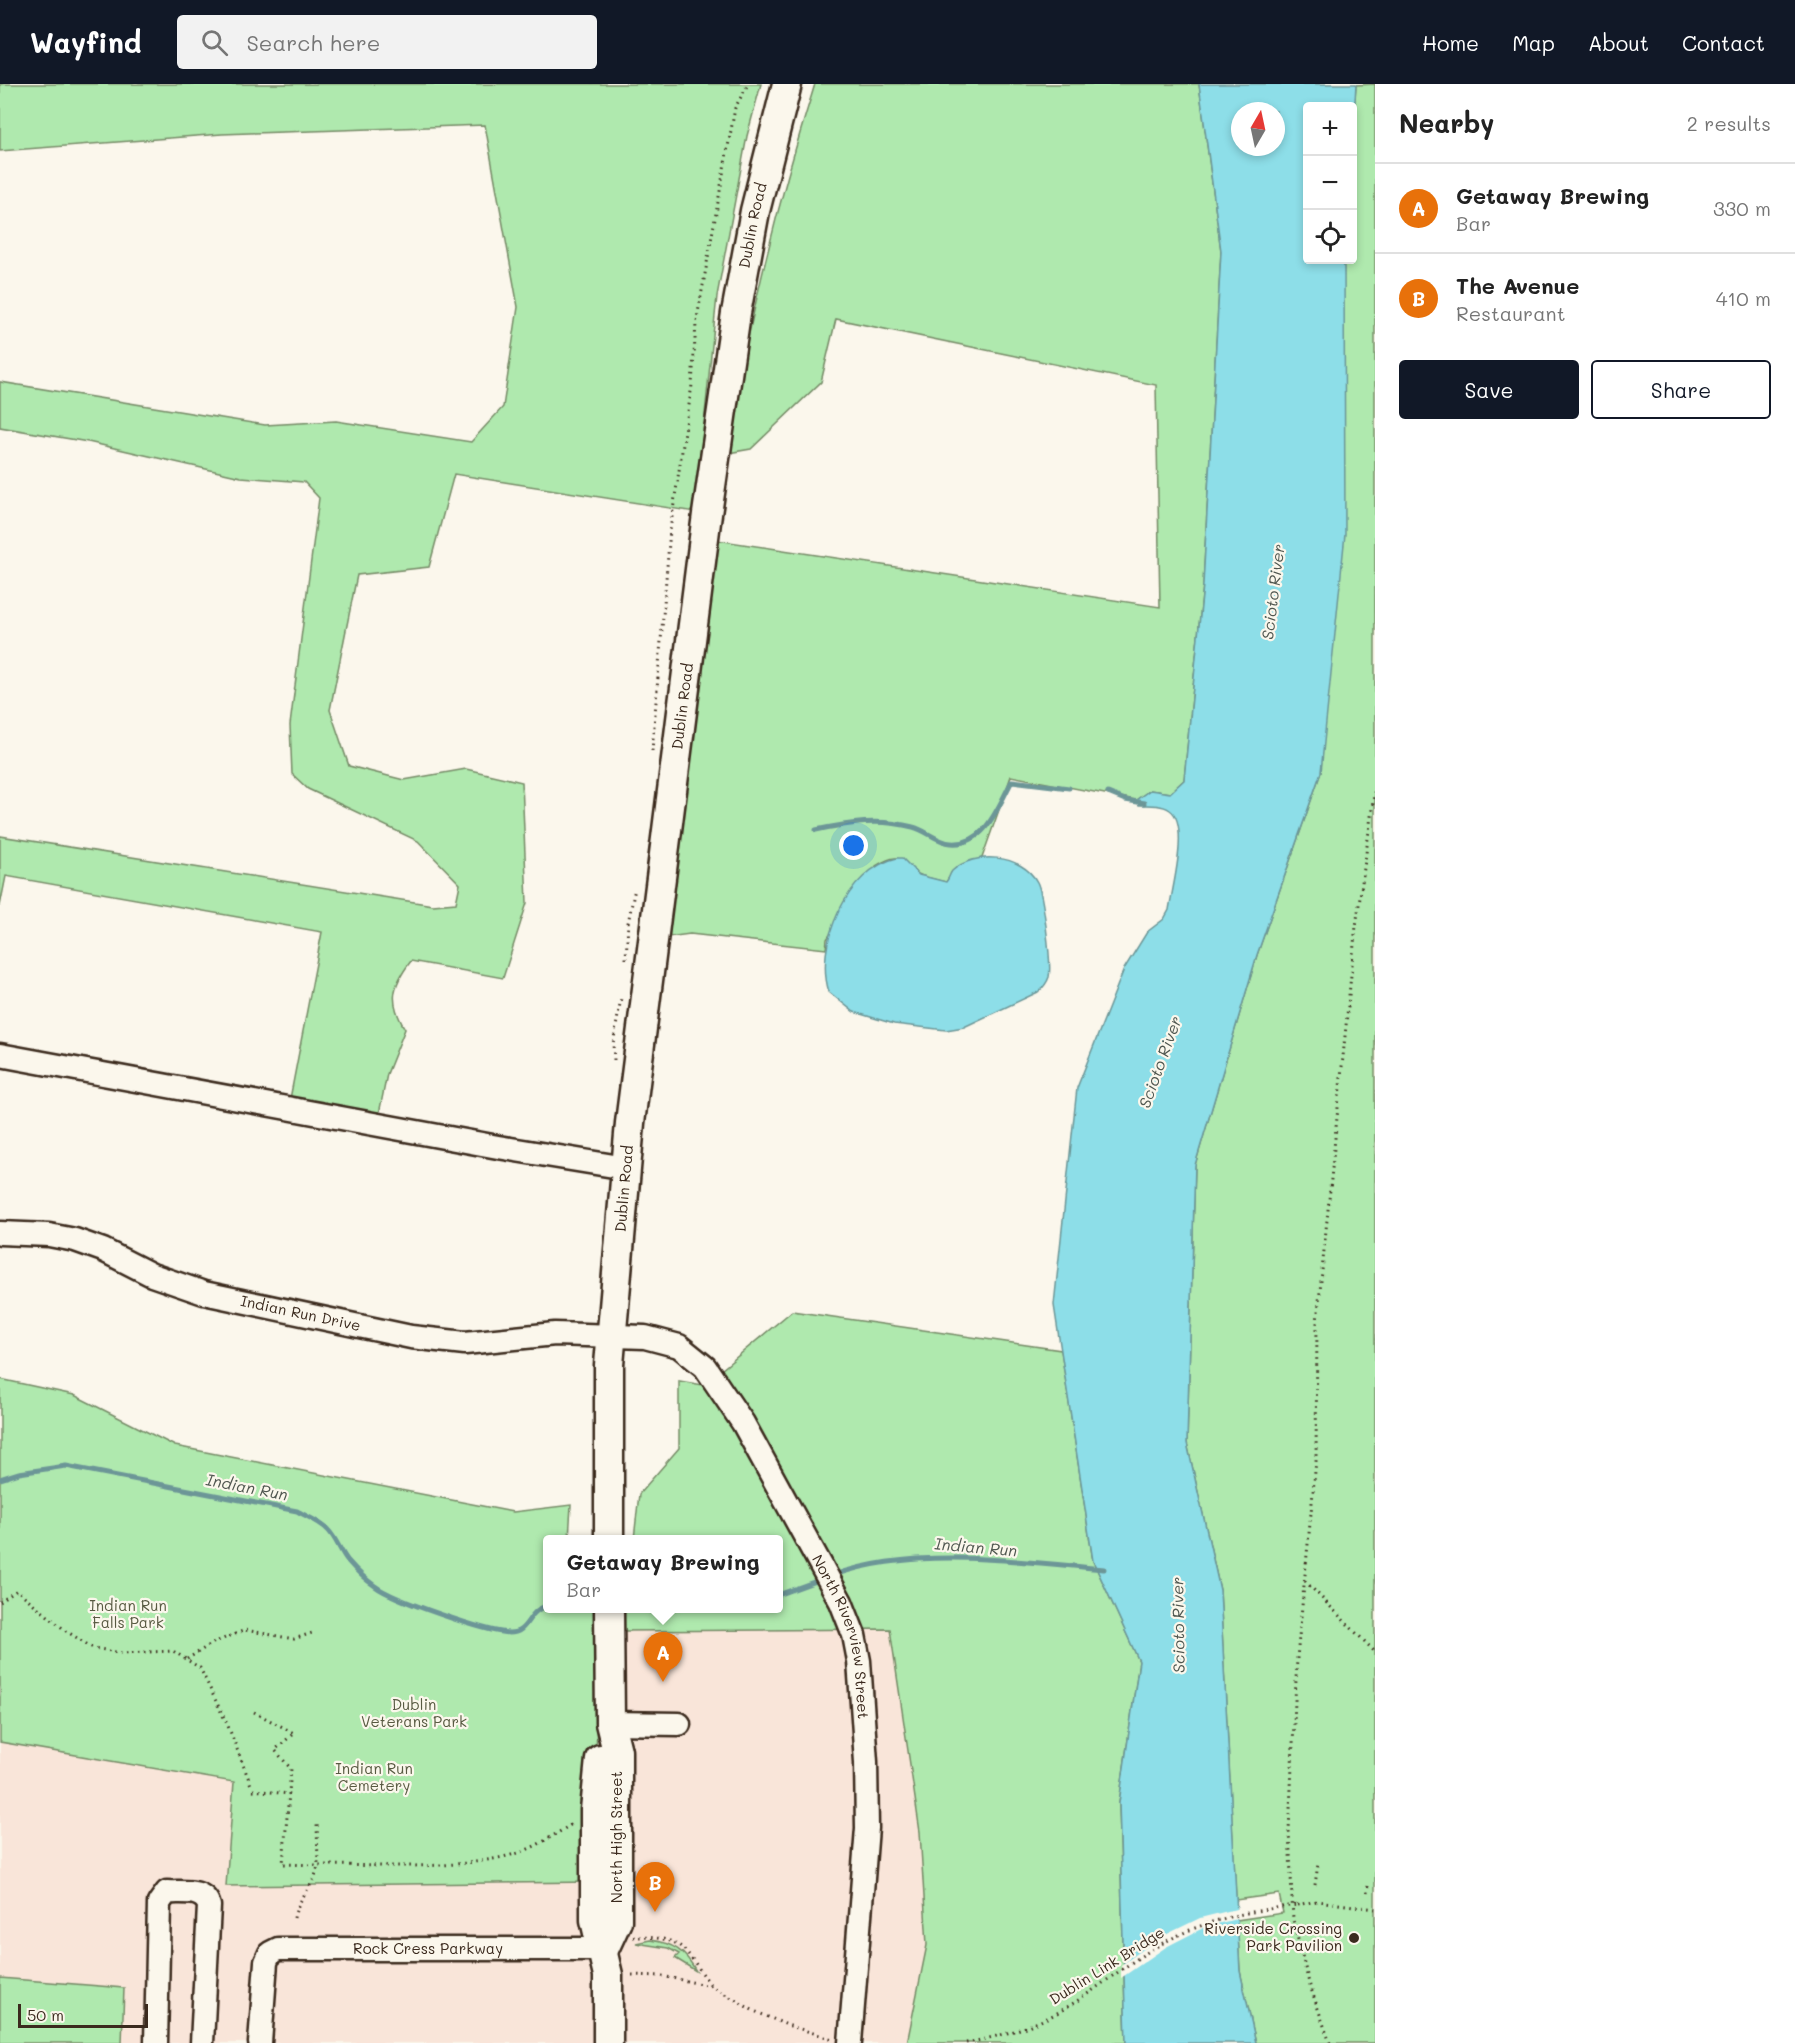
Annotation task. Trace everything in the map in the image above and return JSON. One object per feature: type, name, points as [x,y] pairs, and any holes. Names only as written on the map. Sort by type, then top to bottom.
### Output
[{"type":"main road","name":"Dublin Road","points":[[611,1334],[626,1168],[709,504],[736,313],[755,211],[787,84]]},
{"type":"main road","points":[[609,1535],[611,1334]]},
{"type":"main road","name":"North High Street","points":[[609,1613],[610,1723],[617,1750],[616,1943]]},
{"type":"main road","points":[[608,2043],[608,1975],[616,1943]]},
{"type":"street","points":[[0,1055],[498,1147],[626,1168]]},
{"type":"street","name":"Indian Run Drive","points":[[0,1233],[49,1235],[75,1240],[104,1250],[152,1275],[204,1293],[411,1337],[465,1343],[555,1334],[611,1334]]},
{"type":"street","name":"North Riverview Street","points":[[611,1334],[645,1337],[670,1343],[692,1354],[705,1367],[743,1423],[841,1602],[854,1635],[859,1661],[867,1792],[866,1849],[844,2042]]},
{"type":"street","points":[[610,1723],[679,1724]]},
{"type":"street","points":[[156,2043],[159,1903],[167,1892],[201,1894],[207,1899],[209,1906],[202,2043]]},
{"type":"street","name":"Rock Cress Parkway","points":[[260,2043],[265,1968],[270,1953],[283,1949],[616,1943]]},
{"type":"path","points":[[1330,2043],[1299,1952],[1290,1889],[1289,1832],[1295,1692],[1316,1461],[1317,1322],[1354,934],[1375,788]]},
{"type":"path","points":[[1305,1581],[1375,1652]]},
{"type":"path","points":[[0,1602],[17,1590],[66,1631],[93,1648],[122,1653],[173,1651],[200,1668],[228,1726],[251,1785]]},
{"type":"path","points":[[187,1659],[213,1643],[245,1630],[294,1639],[315,1632]]},
{"type":"path","points":[[254,1712],[294,1733],[275,1750],[291,1769],[283,1864],[433,1865],[498,1857],[532,1847],[579,1820]]},
{"type":"path","points":[[253,1790],[289,1794]]},
{"type":"path","points":[[294,1918],[301,1897],[314,1882],[318,1865],[317,1822]]},
{"type":"path","points":[[1315,1886],[1318,1864]]},
{"type":"path","points":[[1367,1893],[1368,1886]]},
{"type":"path","name":"Dublin Link Bridge","points":[[966,2043],[993,2038],[1056,2013],[1164,1942],[1194,1928],[1247,1912],[1317,1901],[1375,1909]]},
{"type":"path","points":[[616,1943],[658,1937],[673,1941],[685,1948],[711,1986]]},
{"type":"path","points":[[632,1975],[662,1976],[711,1986],[765,2016],[844,2042]]},
{"type":"shaded area","points":[[890,1629],[920,1832],[927,1945],[907,2043],[0,2043],[0,1742],[234,1782],[227,1886],[596,1882],[596,1631]]},
{"type":"green space","points":[[0,84],[761,84],[747,136],[717,296],[695,512],[454,474],[429,567],[357,575],[330,710],[349,766],[404,780],[466,769],[522,782],[527,903],[503,978],[411,961],[404,970],[394,995],[396,1011],[405,1029],[387,1074],[379,1114],[290,1099],[322,932],[6,876],[0,906],[0,836],[433,905],[456,903],[460,884],[418,841],[308,789],[292,774],[290,725],[319,498],[304,482],[241,477],[88,442],[0,427],[0,382],[265,425],[336,421],[471,442],[503,407],[518,307],[485,125],[222,134],[0,151]]},
{"type":"green space","points":[[815,84],[1199,84],[1221,251],[1203,585],[1184,780],[1170,793],[1150,790],[1136,800],[1011,776],[982,858],[956,868],[946,882],[918,874],[896,858],[876,866],[827,939],[826,949],[690,934],[668,937],[717,540],[1160,607],[1156,385],[836,319],[821,382],[751,449],[728,453],[753,313],[788,175]]},
{"type":"green space","points":[[1375,84],[1375,2043],[1256,2043],[1240,1971],[1237,1920],[1283,1913],[1279,1894],[1236,1900],[1220,1590],[1187,1443],[1195,1165],[1257,955],[1321,772],[1343,264],[1357,264],[1356,85]]},
{"type":"green space","points":[[792,1311],[1061,1350],[1093,1561],[1139,1661],[1119,1803],[1126,2043],[907,2043],[927,1945],[920,1832],[890,1629],[622,1631],[624,1613],[783,1613],[783,1535],[634,1535],[639,1494],[679,1448],[679,1381],[703,1385]]},
{"type":"green space","points":[[0,1379],[74,1395],[175,1446],[513,1512],[571,1505],[569,1535],[543,1535],[543,1613],[596,1613],[597,1882],[226,1886],[234,1782],[0,1742]]},
{"type":"green space","points":[[650,1940],[678,1949],[696,1971],[675,1958],[679,1954],[668,1948],[636,1943]]},
{"type":"green space","points":[[0,1978],[124,1988],[122,2043],[0,2043]]},
{"type":"water","name":"Scioto River","points":[[1199,84],[1356,84],[1355,102],[1303,102],[1303,264],[1344,264],[1345,534],[1321,772],[1257,955],[1195,1165],[1187,1443],[1220,1590],[1240,1971],[1256,2043],[1126,2043],[1119,1803],[1139,1661],[1093,1561],[1054,1305],[1077,1088],[1124,969],[1147,932],[1164,919],[1169,910],[1178,857],[1179,829],[1176,817],[1167,808],[1139,805],[1136,800],[1150,790],[1170,793],[1184,780],[1203,585],[1221,251]]},
{"type":"water","points":[[902,858],[919,875],[946,882],[952,871],[961,864],[985,858],[1009,861],[1030,873],[1039,889],[1046,929],[1050,970],[1043,987],[1038,992],[964,1027],[946,1030],[894,1024],[854,1012],[829,992],[826,953],[839,912],[863,877],[879,865]]},
{"type":"pier","points":[[1240,1908],[1240,1918],[1205,1927],[1166,1947],[1121,1978],[1121,1965],[1159,1938],[1200,1918]]},
{"type":"waterway","points":[[816,830],[876,822],[900,824],[918,829],[946,842],[963,842],[982,831],[996,812],[1012,781],[1069,788]]},
{"type":"waterway","points":[[1108,793],[1125,800],[1144,803]]},
{"type":"waterway","name":"Indian Run","points":[[0,1479],[19,1473],[66,1466],[297,1511],[325,1527],[348,1561],[375,1586],[420,1607],[509,1633],[516,1632],[525,1626],[536,1612],[543,1607]]},
{"type":"waterway","name":"Indian Run","points":[[834,1575],[865,1566],[932,1558],[1002,1560],[1104,1569]]},
{"type":"waterway","name":"Indian Run","points":[[783,1593],[822,1579]]},
{"type":"place","name":"Getaway Brewing","points":[[663,1682]]},
{"type":"place","name":"The Avenue","points":[[655,1912]]},
{"type":"place","name":"Riverside Crossing Park Pavilion","points":[[1354,1938]]},
{"type":"park label","name":"Indian Run Falls Park","points":[[128,1614]]},
{"type":"park label","name":"Dublin Veterans Park","points":[[414,1714]]},
{"type":"park label","name":"Indian Run Cemetery","points":[[374,1778]]}]
